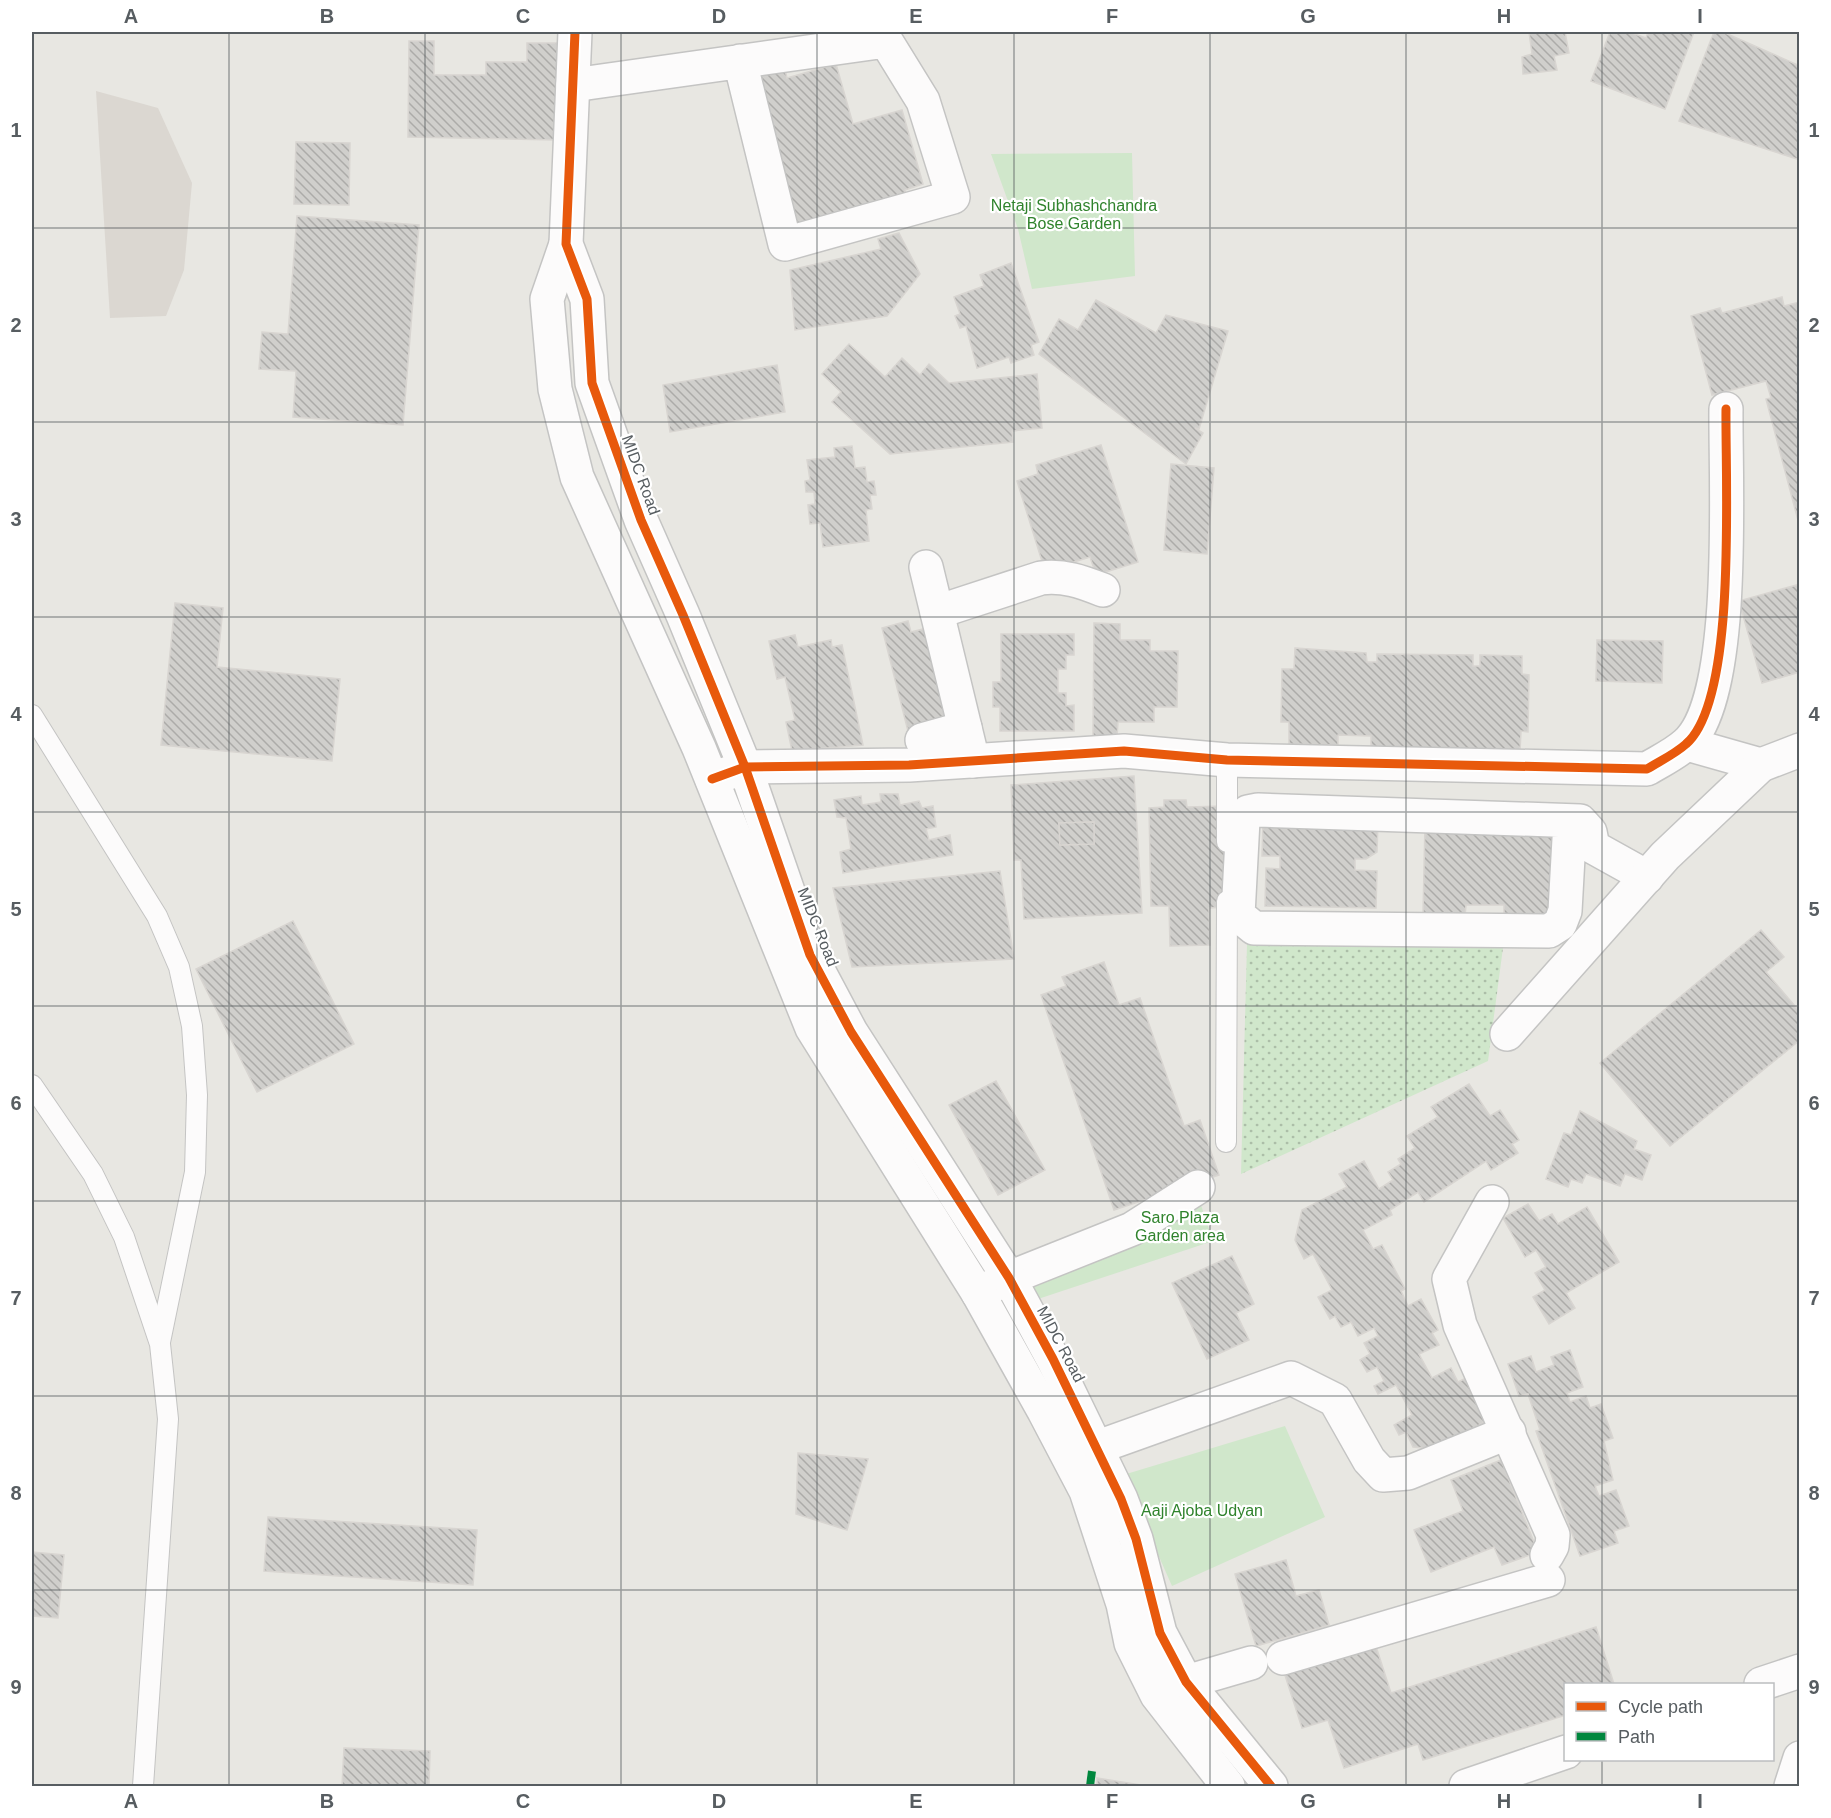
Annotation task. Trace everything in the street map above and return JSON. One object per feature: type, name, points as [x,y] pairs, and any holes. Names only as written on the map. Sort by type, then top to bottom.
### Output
[{"type":"street","name":"MIDC Road","points":[[575,32],[566,244],[587,299],[592,383],[641,520],[683,615],[745,767],[770,887],[842,1015],[1009,1278],[1098,1446],[1136,1539],[1160,1633],[1186,1682],[1272,1786]]},
{"type":"street","points":[[573,85],[886,41],[923,101],[954,197],[784,244],[740,62]]},
{"type":"street","points":[[566,244],[547,299],[555,389],[577,477],[712,779],[770,887],[812,1028],[978,1293],[1086,1491],[1123,1604],[1131,1643],[1157,1695],[1228,1786]]},
{"type":"street","points":[[555,389],[592,383]]},
{"type":"street","points":[[712,779],[745,767],[973,761],[1124,751],[1227,760],[1647,769],[1687,744],[1711,703],[1724,629],[1726,409]]},
{"type":"street","points":[[585,495],[629,485]]},
{"type":"street","points":[[926,567],[973,761]]},
{"type":"street","points":[[937,612],[1041,578],[1056,576],[1075,579],[1103,590]]},
{"type":"street","points":[[645,626],[683,615]]},
{"type":"street","points":[[922,740],[965,728]]},
{"type":"street","points":[[1687,744],[1761,765]]},
{"type":"street","points":[[1507,1034],[1647,877],[1761,765],[1800,750]]},
{"type":"street","points":[[1570,821],[1565,911],[1560,924],[1549,931],[1254,928],[1238,915],[1243,820],[1248,812],[1270,810],[1581,821],[1590,832],[1593,847],[1647,877]]},
{"type":"street","points":[[812,1028],[842,1015]]},
{"type":"street","points":[[978,1293],[1009,1278],[1132,1229],[1198,1187]]},
{"type":"street","points":[[1282,1658],[1547,1568],[1553,1534],[1460,1325],[1449,1279],[1492,1202]]},
{"type":"street","points":[[1068,1458],[1291,1378],[1335,1400],[1369,1461],[1383,1475],[1408,1473],[1509,1432]]},
{"type":"street","points":[[1157,1695],[1186,1682],[1251,1663]]},
{"type":"street","points":[[1764,1683],[1800,1671]]},
{"type":"street","points":[[1466,1786],[1564,1753]]},
{"type":"street","points":[[1791,1786],[1800,1758]]},
{"type":"lane","points":[[32,715],[157,916],[179,968],[192,1026],[197,1095],[195,1172],[160,1344]]},
{"type":"lane","points":[[1226,1142],[1227,760]]},
{"type":"lane","points":[[32,1085],[98,1184],[124,1237],[160,1344],[168,1419],[143,1786]]},
{"type":"shaded area","points":[[96,91],[158,108],[192,183],[184,270],[166,316],[110,318]]},
{"type":"green space","name":"Netaji Subhashchandra Bose Garden","points":[[1132,153],[1135,276],[1032,289],[1018,229],[991,154]]},
{"type":"green space","points":[[1504,940],[1488,1061],[1241,1174],[1247,944]]},
{"type":"green space","name":"Saro Plaza Garden area","points":[[1197,1193],[1213,1241],[1035,1300],[1016,1261]]},
{"type":"green space","name":"Aaji Ajoba Udyan","points":[[1285,1426],[1325,1517],[1172,1586],[1123,1475]]},
{"type":"building","points":[[1529,32],[1565,32],[1569,53],[1554,56],[1557,70],[1523,74],[1522,57],[1532,54]]},
{"type":"building","points":[[1610,32],[1629,32],[1646,38],[1648,32],[1694,32],[1665,109],[1591,81]]},
{"type":"building","points":[[1714,32],[1723,32],[1800,66],[1800,160],[1679,121]]},
{"type":"building","points":[[409,41],[434,41],[434,75],[486,75],[486,62],[527,62],[527,43],[557,43],[556,140],[408,137]]},
{"type":"building","points":[[836,64],[853,124],[902,110],[923,184],[905,190],[906,196],[791,228],[748,76],[784,66],[787,78]]},
{"type":"building","points":[[296,142],[350,143],[349,205],[294,204]]},
{"type":"building","points":[[297,216],[419,225],[403,425],[293,417],[296,371],[259,369],[262,332],[288,334]]},
{"type":"building","points":[[899,233],[920,274],[887,316],[795,330],[790,270],[881,249],[878,239]]},
{"type":"building","points":[[1011,263],[1039,342],[1031,345],[1034,355],[1011,363],[1009,357],[977,368],[966,326],[960,328],[955,316],[960,314],[954,297],[984,286],[980,275]]},
{"type":"building","points":[[1782,297],[1784,306],[1800,302],[1800,528],[1766,399],[1771,398],[1766,381],[1712,395],[1691,316],[1720,308],[1722,313]]},
{"type":"building","points":[[1096,300],[1156,333],[1166,315],[1228,331],[1199,429],[1195,428],[1203,433],[1186,464],[1039,354],[1059,319],[1078,330]]},
{"type":"building","points":[[849,344],[885,377],[902,358],[920,375],[929,364],[949,383],[1037,374],[1042,428],[1012,431],[1013,442],[890,454],[832,402],[841,392],[822,374]]},
{"type":"building","points":[[777,365],[785,412],[670,432],[663,385]]},
{"type":"building","points":[[1101,445],[1138,562],[1096,575],[1090,557],[1045,571],[1017,481],[1038,474],[1036,465]]},
{"type":"building","points":[[852,446],[855,468],[865,467],[867,482],[874,481],[876,495],[870,495],[872,509],[866,510],[869,541],[823,547],[820,523],[810,524],[808,505],[815,504],[814,492],[806,492],[805,481],[810,480],[807,460],[835,457],[834,448]]},
{"type":"building","points":[[1171,464],[1214,468],[1207,554],[1164,550]]},
{"type":"building","points":[[1800,584],[1800,672],[1762,683],[1739,601]]},
{"type":"building","points":[[175,603],[223,608],[217,667],[340,679],[332,761],[161,745]]},
{"type":"building","points":[[908,621],[911,632],[931,627],[957,728],[910,739],[882,628]]},
{"type":"building","points":[[1094,623],[1120,624],[1120,640],[1150,640],[1150,651],[1178,651],[1177,707],[1154,707],[1154,722],[1118,722],[1117,737],[1093,736]]},
{"type":"building","points":[[1001,634],[1074,634],[1074,655],[1066,655],[1066,669],[1058,669],[1058,693],[1066,693],[1066,706],[1074,705],[1074,731],[1000,731],[1000,707],[993,707],[993,682],[1001,682]]},
{"type":"building","points":[[795,635],[798,647],[831,640],[832,647],[842,645],[863,745],[792,751],[786,722],[795,720],[785,677],[777,679],[769,641]]},
{"type":"building","points":[[1597,640],[1663,641],[1662,683],[1596,681]]},
{"type":"building","points":[[1295,648],[1366,653],[1367,662],[1377,662],[1377,654],[1473,655],[1473,666],[1480,666],[1480,655],[1522,656],[1522,674],[1529,675],[1528,732],[1521,731],[1520,752],[1371,750],[1371,736],[1338,735],[1338,745],[1289,744],[1289,722],[1281,722],[1282,669],[1294,669]]},
{"type":"building","points":[[1134,776],[1142,913],[1024,919],[1021,860],[1014,860],[1011,785]],"holes":[[[1094,822],[1094,844],[1060,845],[1059,823]]]},
{"type":"building","points":[[880,794],[898,794],[900,805],[919,801],[922,808],[933,806],[936,827],[926,829],[929,840],[950,835],[953,855],[843,873],[840,852],[851,849],[846,818],[837,817],[834,800],[861,796],[862,805],[881,802]]},
{"type":"building","points":[[1164,800],[1186,800],[1187,807],[1225,806],[1227,907],[1209,908],[1210,945],[1170,946],[1169,906],[1151,906],[1149,808],[1164,807]]},
{"type":"building","points":[[1263,819],[1378,821],[1377,852],[1366,859],[1355,859],[1355,870],[1377,871],[1376,908],[1265,906],[1266,868],[1280,869],[1280,856],[1262,856]]},
{"type":"building","points":[[1094,822],[1094,844],[1060,845],[1059,823]]},
{"type":"building","points":[[1425,824],[1552,826],[1551,918],[1504,917],[1504,905],[1466,905],[1465,916],[1423,915]]},
{"type":"building","points":[[1000,871],[1014,959],[852,967],[833,888]]},
{"type":"building","points":[[293,921],[354,1044],[257,1092],[196,969]]},
{"type":"building","points":[[1761,930],[1784,957],[1766,972],[1800,1012],[1800,1040],[1670,1146],[1600,1063]]},
{"type":"building","points":[[1104,962],[1119,1005],[1140,998],[1184,1126],[1200,1120],[1219,1175],[1114,1210],[1041,995],[1066,986],[1062,977]]},
{"type":"building","points":[[996,1081],[1045,1170],[998,1195],[949,1105]]},
{"type":"building","points":[[1469,1084],[1490,1116],[1500,1110],[1519,1140],[1512,1144],[1518,1153],[1491,1170],[1486,1161],[1424,1202],[1418,1192],[1390,1210],[1392,1215],[1363,1230],[1373,1249],[1382,1245],[1405,1289],[1401,1291],[1408,1306],[1421,1299],[1438,1330],[1432,1333],[1439,1345],[1419,1354],[1432,1378],[1451,1368],[1458,1382],[1466,1378],[1489,1420],[1433,1449],[1413,1447],[1406,1432],[1399,1435],[1394,1425],[1412,1415],[1396,1385],[1378,1394],[1374,1386],[1384,1381],[1377,1367],[1367,1372],[1360,1360],[1370,1354],[1364,1343],[1378,1336],[1374,1328],[1358,1336],[1351,1322],[1341,1327],[1335,1316],[1330,1319],[1318,1297],[1332,1290],[1313,1254],[1304,1259],[1295,1240],[1302,1210],[1347,1187],[1339,1174],[1364,1161],[1379,1189],[1393,1180],[1388,1172],[1401,1164],[1398,1159],[1415,1148],[1407,1136],[1438,1117],[1431,1107]]},
{"type":"building","points":[[1580,1111],[1637,1141],[1634,1149],[1651,1155],[1642,1180],[1625,1174],[1620,1186],[1586,1174],[1582,1183],[1571,1179],[1568,1187],[1546,1179],[1564,1133],[1571,1135]]},
{"type":"building","points":[[1528,1204],[1539,1221],[1552,1214],[1558,1224],[1587,1207],[1619,1262],[1566,1293],[1575,1308],[1549,1324],[1533,1297],[1545,1290],[1535,1273],[1546,1267],[1536,1250],[1525,1257],[1503,1218]]},
{"type":"building","points":[[1232,1256],[1254,1304],[1236,1313],[1249,1340],[1207,1359],[1172,1283]]},
{"type":"building","points":[[1570,1350],[1583,1387],[1567,1393],[1570,1402],[1586,1396],[1590,1408],[1601,1404],[1613,1438],[1604,1441],[1613,1480],[1595,1486],[1599,1496],[1616,1490],[1629,1526],[1614,1531],[1618,1543],[1580,1556],[1536,1431],[1540,1430],[1528,1394],[1519,1396],[1508,1364],[1531,1356],[1536,1372],[1554,1365],[1551,1357]]},
{"type":"building","points":[[798,1453],[868,1459],[847,1530],[796,1514]]},
{"type":"building","points":[[1501,1460],[1538,1552],[1502,1565],[1494,1547],[1431,1572],[1414,1530],[1463,1511],[1451,1480]]},
{"type":"building","points":[[268,1517],[477,1530],[473,1585],[264,1571]]},
{"type":"building","points":[[32,1552],[64,1555],[58,1618],[32,1616]]},
{"type":"building","points":[[1286,1560],[1296,1596],[1319,1590],[1329,1625],[1256,1646],[1235,1574]]},
{"type":"building","points":[[1596,1627],[1614,1683],[1564,1683],[1564,1716],[1423,1760],[1418,1744],[1344,1768],[1328,1720],[1302,1728],[1282,1666],[1373,1637],[1391,1693]]},
{"type":"building","points":[[344,1748],[430,1751],[429,1786],[342,1786]]},
{"type":"building","points":[[1097,1778],[1147,1786],[1097,1786]]},
{"type":"marked path","points":[[1090,1786],[1092,1771]]},
{"type":"cycle path","points":[[575,32],[566,244],[587,299],[592,383],[641,520],[683,615],[745,767],[810,955],[851,1032],[1009,1278],[1053,1359],[1121,1499],[1136,1539],[1160,1633],[1186,1682],[1271,1786]]},
{"type":"cycle path","points":[[712,779],[745,767],[909,765],[1124,751],[1227,760],[1647,769],[1686,744],[1703,720],[1714,683],[1725,586],[1726,409]]}]
